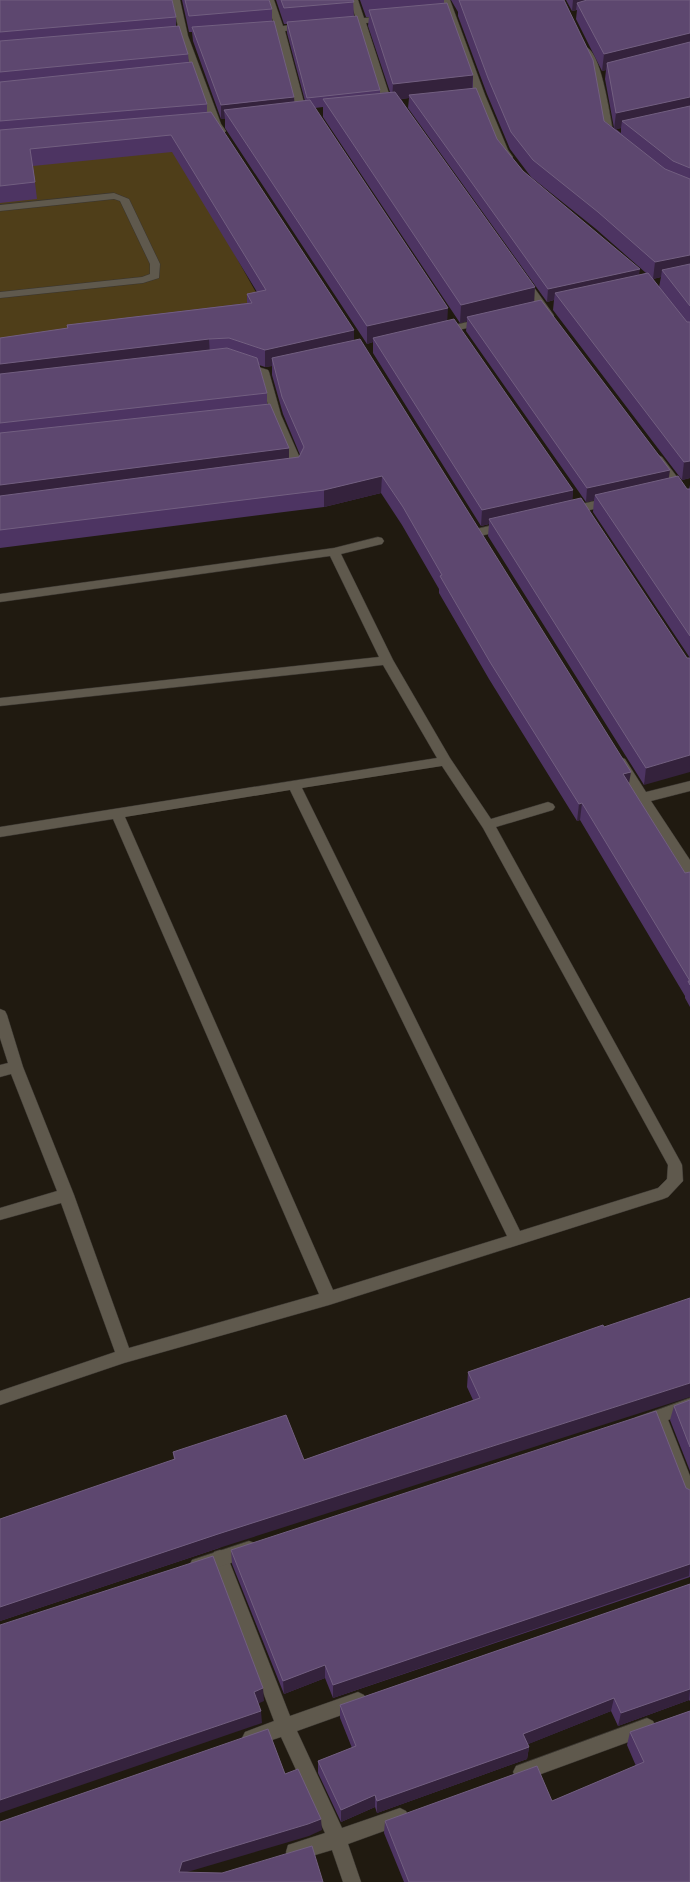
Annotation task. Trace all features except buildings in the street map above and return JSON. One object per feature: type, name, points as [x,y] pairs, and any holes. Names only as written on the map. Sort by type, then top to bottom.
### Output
[{"type":"street","points":[[176,0],[193,74],[216,124],[227,140]]},
{"type":"street","points":[[270,0],[280,29],[298,115],[314,113]]},
{"type":"street","points":[[354,0],[362,21],[383,106],[399,105]]},
{"type":"street","points":[[446,0],[448,14],[476,96],[503,151],[515,166]]},
{"type":"street","points":[[252,31],[398,18]]},
{"type":"street","points":[[582,42],[603,75],[615,137]]},
{"type":"street","points":[[0,208],[114,196],[124,199],[155,264],[155,276],[143,280],[0,296]]},
{"type":"street","points":[[520,275],[554,323]]},
{"type":"street","points":[[428,335],[494,319]]},
{"type":"street","points":[[229,360],[264,372],[277,369]]},
{"type":"street","points":[[264,372],[271,416],[297,465],[295,470],[279,473]]},
{"type":"street","points":[[649,448],[690,502]]},
{"type":"street","points":[[554,514],[621,499]]},
{"type":"street","points":[[476,533],[515,524]]},
{"type":"street","points":[[0,598],[334,552],[378,541]]},
{"type":"street","points":[[0,1398],[124,1356],[329,1298],[663,1193],[675,1181],[675,1165],[488,825],[445,761],[387,660],[334,552]]},
{"type":"street","points":[[0,702],[387,660]]},
{"type":"street","points":[[612,749],[690,870]]},
{"type":"street","points":[[0,832],[445,761]]},
{"type":"street","points":[[294,785],[516,1238]]},
{"type":"street","points":[[643,798],[690,786]]},
{"type":"street","points":[[488,825],[548,807]]},
{"type":"street","points":[[117,814],[329,1298]]},
{"type":"street","points":[[0,1015],[16,1067],[66,1195],[124,1356]]},
{"type":"street","points":[[0,1071],[16,1067]]},
{"type":"street","points":[[0,1214],[66,1195]]},
{"type":"street","points":[[622,1429],[690,1405]]},
{"type":"street","points":[[659,1417],[690,1497]]},
{"type":"street","points":[[183,1570],[267,1543]]},
{"type":"street","points":[[220,1558],[285,1726],[337,1840],[352,1882]]},
{"type":"street","points":[[239,1742],[370,1697]]},
{"type":"street","points":[[504,1779],[662,1721]]},
{"type":"street","points":[[283,1855],[337,1840],[421,1809]]},
{"type":"shaded area","points":[[177,151],[268,314],[0,343],[0,166]]}]
